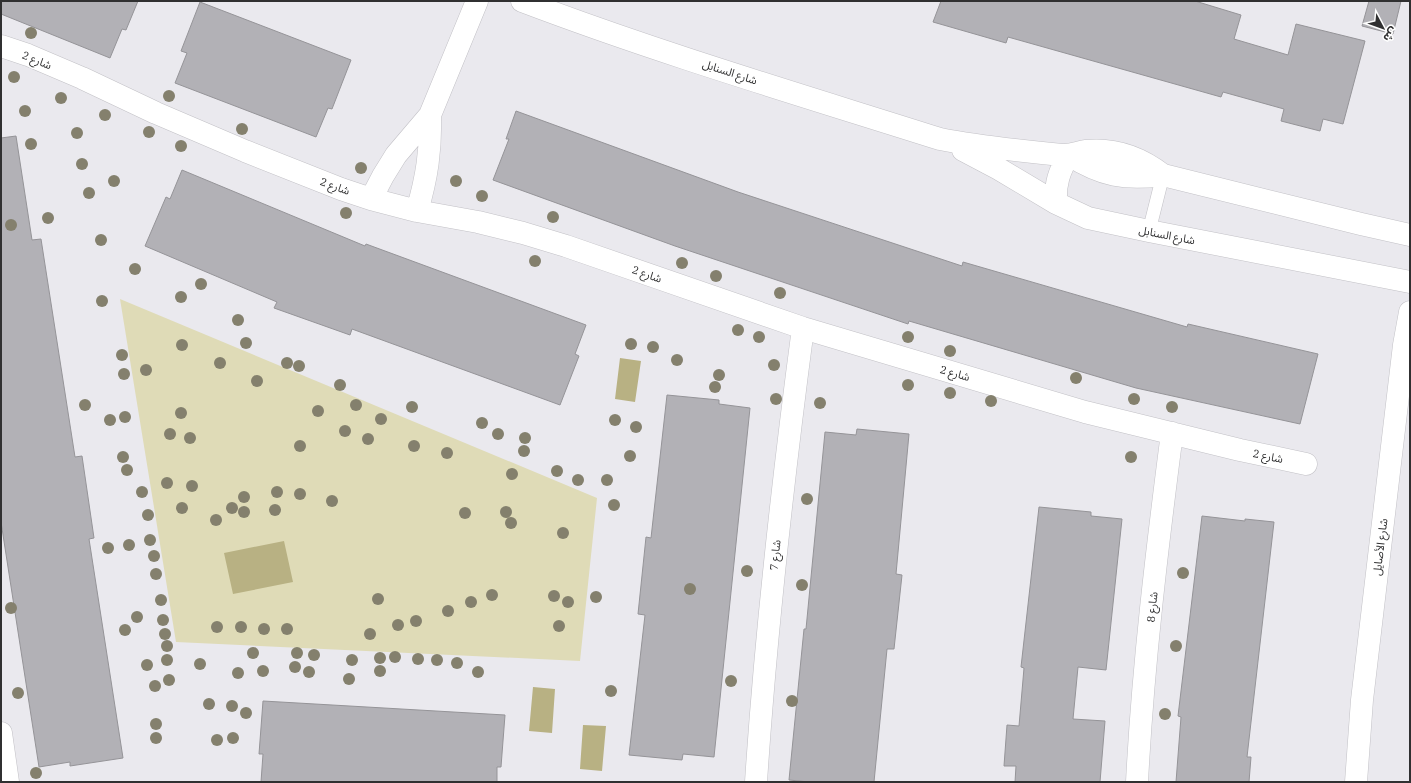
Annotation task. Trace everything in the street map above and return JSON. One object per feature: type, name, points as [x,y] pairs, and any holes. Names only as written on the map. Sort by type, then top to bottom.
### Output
[{"type":"street","points":[[371,199],[396,154],[430,115],[477,1]]},
{"type":"street","name":"شارع السنابل","points":[[522,1],[648,46],[940,139],[978,146],[1070,155],[1085,151],[1102,151],[1118,154],[1136,158],[1150,165],[1163,175],[1361,224],[1410,234]]},
{"type":"street","name":"شارع 2","points":[[1,46],[28,55],[82,78],[156,113],[246,151],[341,189],[371,199],[417,211],[478,222],[566,246],[803,328],[1085,412],[1240,450],[1306,464]]},
{"type":"street","points":[[417,211],[429,164],[431,140],[430,115]]},
{"type":"street","name":"شارع السنابل","points":[[940,139],[999,169],[1056,203],[1088,218],[1149,232],[1410,282]]},
{"type":"street","points":[[1056,203],[1055,190],[1057,178],[1062,166],[1070,155]]},
{"type":"street","name":"شارع الأصايل","points":[[1356,782],[1363,692],[1403,353],[1410,312]]},
{"type":"street","name":"شارع 7","points":[[756,782],[771,597],[785,462],[803,328]]},
{"type":"street","name":"شارع 8","points":[[1137,782],[1146,662],[1172,433]]},
{"type":"street","points":[[1,733],[8,782]]},
{"type":"lane","points":[[1149,232],[1163,175]]},
{"type":"shaded area","points":[[120,299],[597,498],[580,661],[176,642]]},
{"type":"shaded area","points":[[620,358],[641,361],[635,402],[615,399]]},
{"type":"shaded area","points":[[284,541],[293,582],[233,594],[224,553]]},
{"type":"shaded area","points":[[533,687],[555,689],[552,733],[529,731]]},
{"type":"shaded area","points":[[583,725],[606,726],[602,771],[580,769]]},
{"type":"building","points":[[1,1],[138,1],[126,30],[122,29],[110,58],[1,14]]},
{"type":"building","points":[[941,1],[1195,1],[1241,15],[1234,39],[1288,55],[1296,24],[1365,41],[1343,124],[1323,119],[1320,131],[1281,121],[1284,109],[1223,92],[1221,97],[1008,37],[1006,43],[933,22]]},
{"type":"building","points":[[1369,1],[1401,1],[1393,34],[1362,26]]},
{"type":"building","points":[[200,2],[351,60],[332,109],[328,108],[316,137],[175,83],[187,53],[181,51]]},
{"type":"building","points":[[516,111],[738,192],[962,266],[963,262],[1187,327],[1188,324],[1318,354],[1300,424],[1136,388],[909,321],[908,324],[675,246],[493,180],[509,139],[506,139]]},
{"type":"building","points":[[16,136],[32,240],[41,239],[75,457],[82,456],[94,538],[89,539],[123,758],[70,766],[70,762],[39,767],[1,522],[1,138]]},
{"type":"building","points":[[182,170],[365,246],[366,244],[586,325],[575,354],[579,356],[560,405],[352,329],[350,335],[274,308],[277,302],[145,246],[166,197],[170,199]]},
{"type":"building","points":[[667,395],[719,400],[719,404],[750,408],[714,757],[683,754],[682,760],[629,755],[645,615],[638,614],[646,537],[651,538]]},
{"type":"building","points":[[857,429],[909,434],[896,574],[902,575],[894,649],[887,649],[874,782],[809,782],[789,780],[804,629],[806,629],[825,432],[856,435]]},
{"type":"building","points":[[1039,507],[1091,512],[1091,516],[1122,519],[1106,670],[1078,667],[1073,719],[1105,721],[1100,782],[1015,782],[1016,766],[1004,766],[1007,725],[1019,726],[1024,668],[1021,667]]},
{"type":"building","points":[[1202,516],[1245,521],[1245,519],[1274,522],[1247,757],[1251,757],[1249,782],[1176,782],[1181,717],[1178,716]]},
{"type":"building","points":[[263,701],[505,715],[501,767],[497,767],[497,782],[261,782],[263,754],[259,754]]}]
